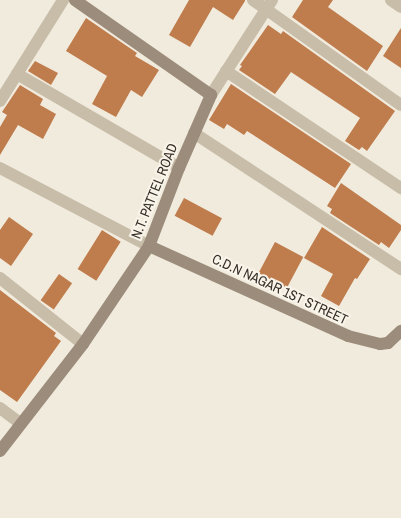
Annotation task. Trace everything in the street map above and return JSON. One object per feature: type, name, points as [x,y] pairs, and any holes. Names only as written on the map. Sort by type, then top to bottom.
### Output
[{"type":"street","points":[[0,101],[64,0]]},
{"type":"street","points":[[75,0],[211,95],[269,4]]},
{"type":"street","points":[[254,0],[269,4],[401,104]]},
{"type":"street","points":[[391,0],[401,7]]},
{"type":"street","points":[[226,71],[401,188]]},
{"type":"street","points":[[17,74],[179,168]]},
{"type":"street","name":"N.T. PATTEL ROAD","points":[[0,450],[83,344],[150,246],[179,168],[211,95]]},
{"type":"street","points":[[194,133],[401,269]]},
{"type":"street","points":[[0,168],[150,246]]},
{"type":"street","name":"C.D.N NAGAR 1ST STREET","points":[[150,246],[348,336],[380,344],[388,343],[400,333]]},
{"type":"street","points":[[0,278],[83,344]]},
{"type":"street","points":[[0,408],[21,424]]},
{"type":"building","points":[[189,0],[245,1],[233,20],[213,7],[190,47],[169,35]]},
{"type":"building","points":[[303,0],[333,0],[328,7],[383,46],[367,71],[292,17]]},
{"type":"building","points":[[86,18],[137,53],[135,56],[159,70],[142,97],[131,90],[116,117],[92,104],[107,76],[66,51]]},
{"type":"building","points":[[268,25],[281,34],[283,31],[395,111],[367,151],[362,147],[359,150],[345,141],[360,118],[291,72],[275,94],[239,70],[242,66],[240,65]]},
{"type":"building","points":[[401,28],[401,68],[383,56]]},
{"type":"building","points":[[35,61],[58,73],[51,85],[28,71]]},
{"type":"building","points":[[231,84],[351,164],[335,188],[247,131],[244,135],[227,124],[224,129],[209,120]]},
{"type":"building","points":[[20,85],[43,99],[40,105],[56,114],[43,139],[18,125],[0,155],[0,127],[7,115],[2,112]]},
{"type":"building","points":[[341,183],[401,225],[401,230],[389,248],[381,242],[379,245],[330,213],[332,209],[327,206]]},
{"type":"building","points":[[184,198],[222,218],[213,236],[175,216]]},
{"type":"building","points":[[9,217],[33,234],[11,266],[0,258],[0,230]]},
{"type":"building","points":[[322,227],[370,259],[357,279],[355,278],[339,306],[321,296],[333,274],[304,258]]},
{"type":"building","points":[[102,230],[121,242],[96,281],[78,269]]},
{"type":"building","points":[[275,242],[303,257],[287,288],[259,273]]},
{"type":"building","points":[[59,274],[72,283],[54,309],[41,300]]},
{"type":"building","points":[[0,290],[56,333],[54,336],[61,341],[17,402],[0,390]]}]
